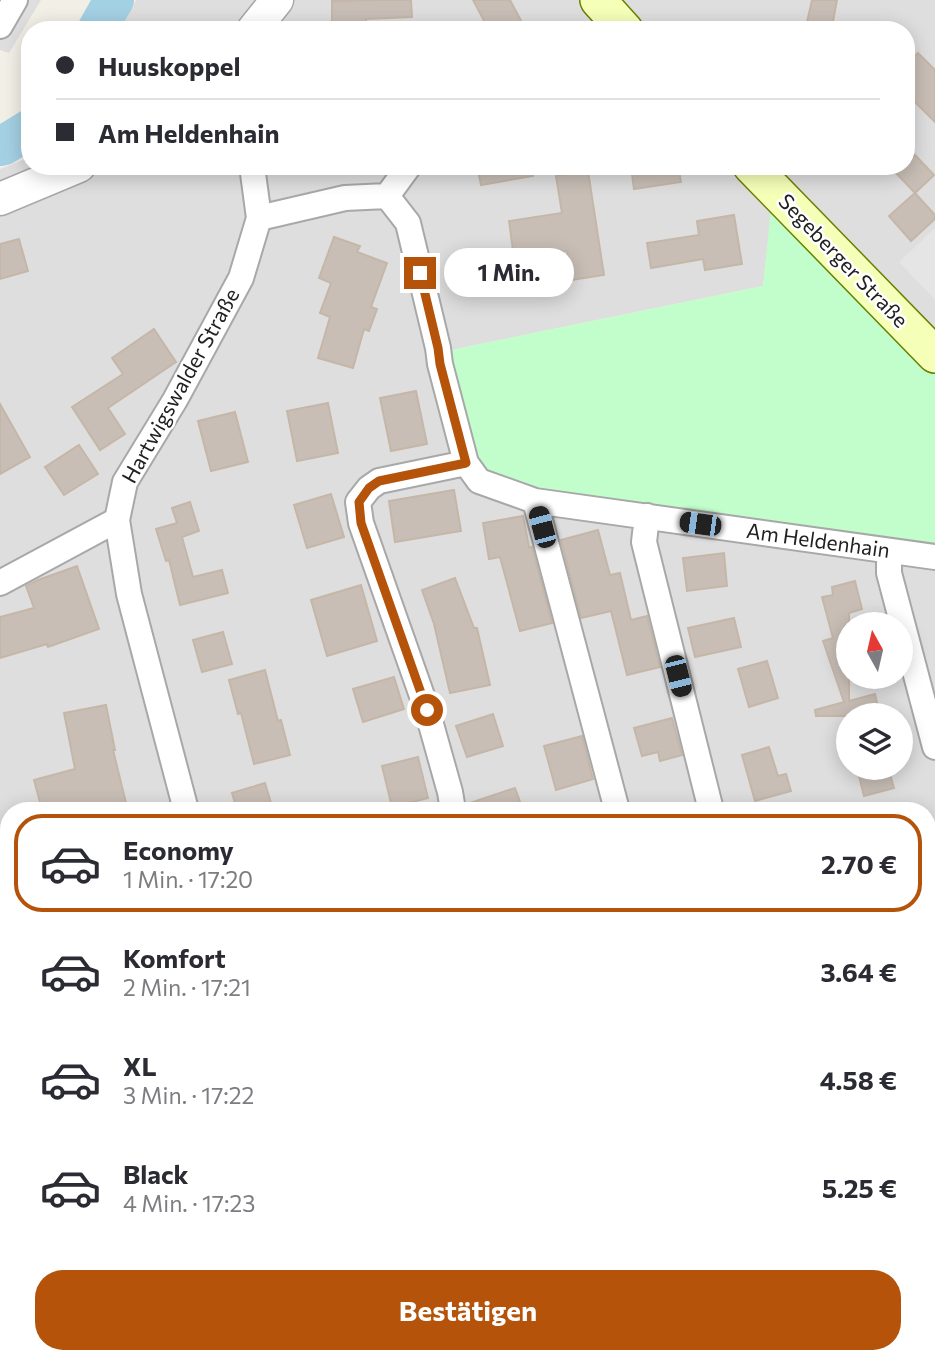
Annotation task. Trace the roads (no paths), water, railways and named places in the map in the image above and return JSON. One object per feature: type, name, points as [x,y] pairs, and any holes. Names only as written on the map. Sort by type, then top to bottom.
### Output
[{"type":"main road","points":[[598,0],[617,21]]},
{"type":"main road","name":"Segeberger Straße","points":[[760,175],[935,355]]},
{"type":"street","points":[[0,26],[15,0]]},
{"type":"street","points":[[260,21],[277,0]]},
{"type":"street","points":[[0,199],[57,175]]},
{"type":"street","name":"Hartwigswalder Straße","points":[[184,802],[129,594],[117,520],[125,482],[175,400],[242,278],[259,218],[254,175]]},
{"type":"street","points":[[259,218],[345,198],[387,195],[402,175]]},
{"type":"street","points":[[387,195],[408,223],[466,463],[379,481],[369,488],[359,502],[361,523],[427,710],[452,802]]},
{"type":"street","name":"Am Heldenhain","points":[[466,463],[479,481],[535,501],[935,557]]},
{"type":"street","points":[[535,501],[615,802]]},
{"type":"street","points":[[647,516],[644,542],[709,802]]},
{"type":"street","points":[[0,583],[117,520]]},
{"type":"street","points":[[889,551],[889,573],[935,747]]},
{"type":"waterway","points":[[102,21],[114,0]]},
{"type":"waterway","points":[[0,146],[21,135]]}]
